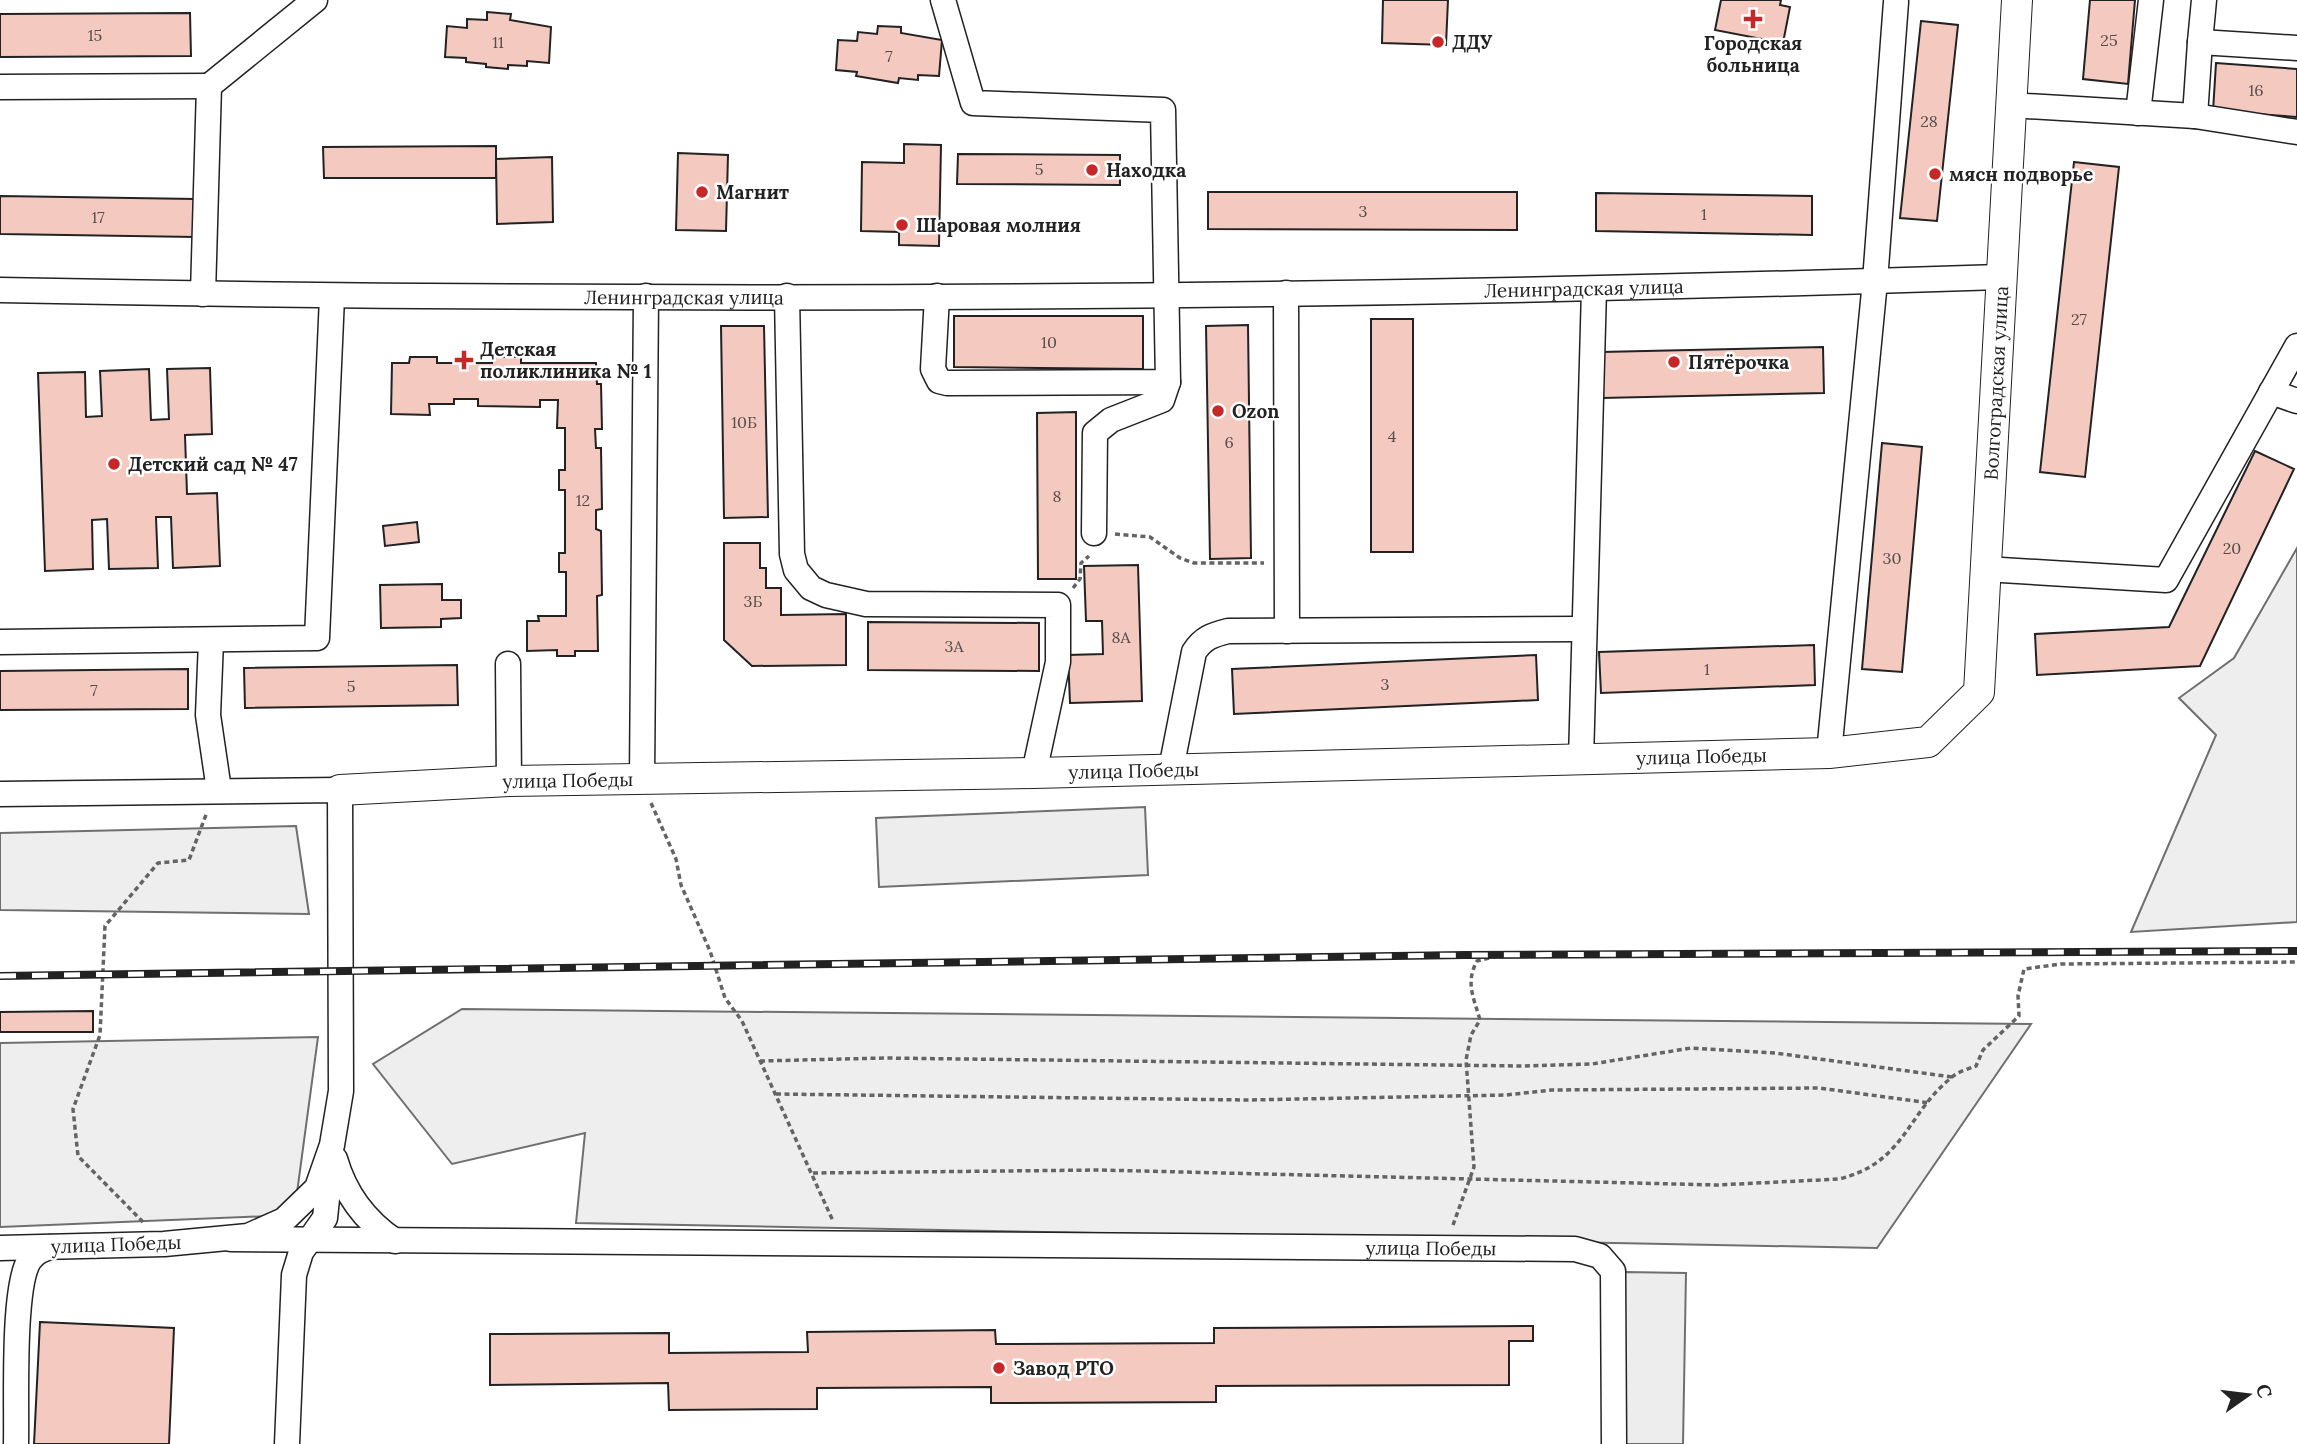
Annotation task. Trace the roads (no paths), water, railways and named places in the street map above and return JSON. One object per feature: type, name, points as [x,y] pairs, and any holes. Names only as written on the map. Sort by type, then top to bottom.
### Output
[{"type":"main road","name":"Волгоградская улица","points":[[1928,742],[1979,692],[2017,0]]},
{"type":"main road","name":"улица Победы","points":[[340,790],[509,781],[1034,773],[1829,753],[1928,742]]},
{"type":"street","points":[[0,88],[209,86],[315,0]]},
{"type":"street","points":[[943,0],[973,103],[1163,110],[1168,383],[1162,400],[1111,420],[1095,433],[1094,533]]},
{"type":"street","points":[[2138,113],[2151,0]]},
{"type":"street","points":[[2195,116],[2204,0]]},
{"type":"street","points":[[1829,753],[1875,281],[1896,2]]},
{"type":"street","points":[[2200,42],[2297,48]]},
{"type":"street","points":[[202,294],[209,86]]},
{"type":"street","points":[[2010,106],[2195,116],[2297,132]]},
{"type":"street","name":"Ленинградская улица","points":[[0,290],[331,297],[1167,295],[1594,289],[2000,277]]},
{"type":"street","points":[[1581,760],[1594,289]]},
{"type":"street","points":[[1286,293],[1287,631]]},
{"type":"street","points":[[646,296],[648,779]]},
{"type":"street","points":[[787,296],[792,554],[796,570],[804,582],[826,596],[866,604],[1058,605],[1058,662],[1034,773]]},
{"type":"street","points":[[937,296],[933,369],[939,381],[1168,383]]},
{"type":"street","points":[[0,642],[317,638],[331,297]]},
{"type":"street","points":[[1985,569],[2166,580],[2297,346]]},
{"type":"street","points":[[2271,392],[2297,401]]},
{"type":"street","points":[[1171,769],[1187,672],[1201,642],[1228,631],[1584,629]]},
{"type":"street","points":[[211,641],[208,715],[219,790]]},
{"type":"street","points":[[508,664],[509,781]]},
{"type":"street","name":"улица Победы","points":[[0,794],[340,790],[342,1064],[332,1144],[323,1176],[298,1209],[261,1232],[231,1238],[164,1244],[0,1248]]},
{"type":"street","points":[[287,1444],[294,1275],[297,1262],[328,1207],[332,1144]]},
{"type":"street","name":"улица Победы","points":[[332,1144],[349,1194],[368,1218],[395,1241]]},
{"type":"street","name":"улица Победы","points":[[231,1238],[1575,1249],[1600,1256],[1609,1263],[1613,1271],[1616,1297],[1614,1444]]},
{"type":"street","points":[[16,1444],[9,1346],[28,1262],[42,1250],[51,1247]]},
{"type":"street","points":[[0,1256],[11,1264],[23,1284]]},
{"type":"railway","points":[[0,976],[1465,955],[2297,951]]},
{"type":"place","name":"Городская больница","points":[[1753,19]]},
{"type":"place","name":"ДДУ","points":[[1438,42]]},
{"type":"place","name":"Находка","points":[[1092,170]]},
{"type":"place","name":"мясн подворье","points":[[1935,174]]},
{"type":"place","name":"Магнит","points":[[702,192]]},
{"type":"place","name":"Шаровая молния","points":[[902,225]]},
{"type":"place","name":"Детская поликлиника № 1","points":[[464,360]]},
{"type":"place","name":"Пятёрочка","points":[[1674,362]]},
{"type":"place","name":"Ozon","points":[[1218,411]]},
{"type":"place","name":"Детский сад № 47","points":[[114,464]]},
{"type":"place","name":"Завод РТО","points":[[999,1368]]}]
